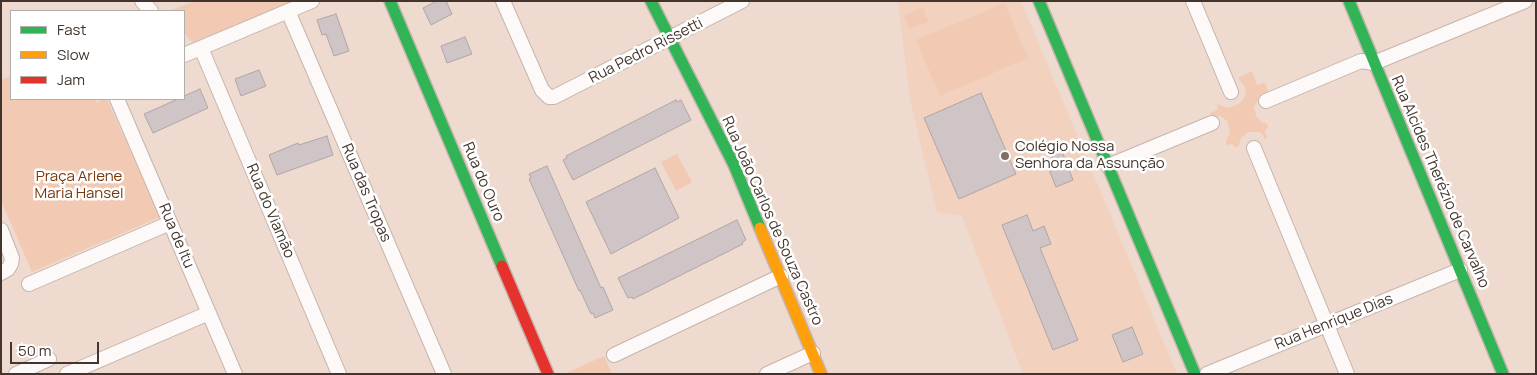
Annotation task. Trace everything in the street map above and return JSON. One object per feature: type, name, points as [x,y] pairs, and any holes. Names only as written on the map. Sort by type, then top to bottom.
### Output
[{"type":"street","points":[[185,52],[201,48],[312,1]]},
{"type":"street","name":"Rua do Ouro","points":[[390,1],[548,374]]},
{"type":"street","name":"Rua Pedro Rissetti","points":[[503,1],[542,90],[548,97],[558,96],[742,1]]},
{"type":"street","name":"Rua João Carlos de Souza Castro","points":[[651,1],[734,165],[821,374]]},
{"type":"street","points":[[1039,1],[1195,374]]},
{"type":"street","points":[[1194,1],[1230,92]]},
{"type":"street","name":"Rua Alcides Therézio de Carvalho","points":[[1349,1],[1504,374]]},
{"type":"street","points":[[1266,101],[1361,61],[1374,63],[1525,1]]},
{"type":"street","name":"Rua das Tropas","points":[[288,11],[444,374]]},
{"type":"street","name":"Rua do Viamão","points":[[201,48],[339,374]]},
{"type":"street","name":"Rua de Itu","points":[[117,100],[235,374]]},
{"type":"street","points":[[1108,166],[1212,123]]},
{"type":"street","points":[[1254,148],[1347,374]]},
{"type":"street","points":[[29,284],[170,223]]},
{"type":"street","points":[[1,230],[10,251],[6,269]]},
{"type":"street","name":"Rua Henrique Dias","points":[[1207,374],[1460,270]]},
{"type":"street","points":[[614,355],[780,276]]},
{"type":"street","points":[[67,374],[209,313]]},
{"type":"street","points":[[767,374],[813,353]]},
{"type":"street","points":[[16,374],[49,359]]},
{"type":"shaded area","name":"Colégio Nossa Senhora da Assunção","points":[[898,1],[1021,1],[1177,374],[1023,374],[962,216],[937,212],[910,100]]},
{"type":"green space","points":[[195,1],[292,1],[193,43],[185,34],[185,10],[172,10]]},
{"type":"green space","points":[[1005,3],[1028,58],[940,96],[916,40]]},
{"type":"green space","points":[[923,8],[928,22],[909,29],[904,15]]},
{"type":"green space","points":[[1252,71],[1257,85],[1265,83],[1268,91],[1260,96],[1254,107],[1257,118],[1267,124],[1268,127],[1265,131],[1267,138],[1265,139],[1259,132],[1248,132],[1241,138],[1238,147],[1232,144],[1227,145],[1226,141],[1230,132],[1228,122],[1221,116],[1212,117],[1210,113],[1217,110],[1217,104],[1229,108],[1240,103],[1245,96],[1246,90],[1238,78]]},
{"type":"green space","name":"Praça Arlene Maria Hansel","points":[[10,76],[10,100],[97,100],[96,104],[101,100],[107,100],[160,217],[32,272],[1,200],[1,80]]},
{"type":"green space","points":[[677,154],[692,182],[676,191],[661,162]]},
{"type":"green space","points":[[604,356],[612,374],[564,374]]},
{"type":"building","points":[[437,1],[446,1],[452,14],[431,25],[423,8]]},
{"type":"building","points":[[336,14],[349,51],[334,56],[326,34],[322,35],[317,20]]},
{"type":"building","points":[[465,37],[472,54],[447,63],[441,46]]},
{"type":"building","points":[[259,70],[266,86],[241,96],[235,79]]},
{"type":"building","points":[[200,89],[208,108],[153,133],[144,114],[176,100],[185,100],[185,96]]},
{"type":"building","points":[[981,93],[1016,174],[959,199],[924,118]]},
{"type":"building","points":[[676,100],[677,102],[681,100],[691,120],[573,180],[563,160],[567,158],[566,156]]},
{"type":"building","points":[[327,136],[333,155],[277,175],[269,155],[298,143],[299,145]]},
{"type":"building","points":[[1062,151],[1073,180],[1056,187],[1046,162],[1053,159],[1051,155]]},
{"type":"building","points":[[547,166],[601,288],[603,287],[613,310],[595,318],[579,291],[529,179],[531,178],[529,174]]},
{"type":"building","points":[[655,168],[679,218],[611,254],[586,202]]},
{"type":"building","points":[[1027,215],[1033,231],[1044,226],[1051,244],[1040,248],[1078,340],[1053,350],[1002,225]]},
{"type":"building","points":[[737,220],[746,240],[742,242],[743,244],[633,299],[632,297],[628,298],[618,278]]},
{"type":"building","points":[[1132,327],[1143,354],[1123,362],[1112,335]]},
{"type":"traffic: fast","points":[[390,1],[502,266]]},
{"type":"traffic: fast","points":[[651,1],[734,165],[760,228]]},
{"type":"traffic: fast","points":[[1039,1],[1195,374]]},
{"type":"traffic: fast","points":[[1349,1],[1503,374]]},
{"type":"traffic: slow","points":[[760,228],[821,374]]},
{"type":"traffic: jam","points":[[502,266],[548,374]]},
{"type":"place","name":"Colégio Nossa Senhora da Assunção","points":[[1005,156]]}]
